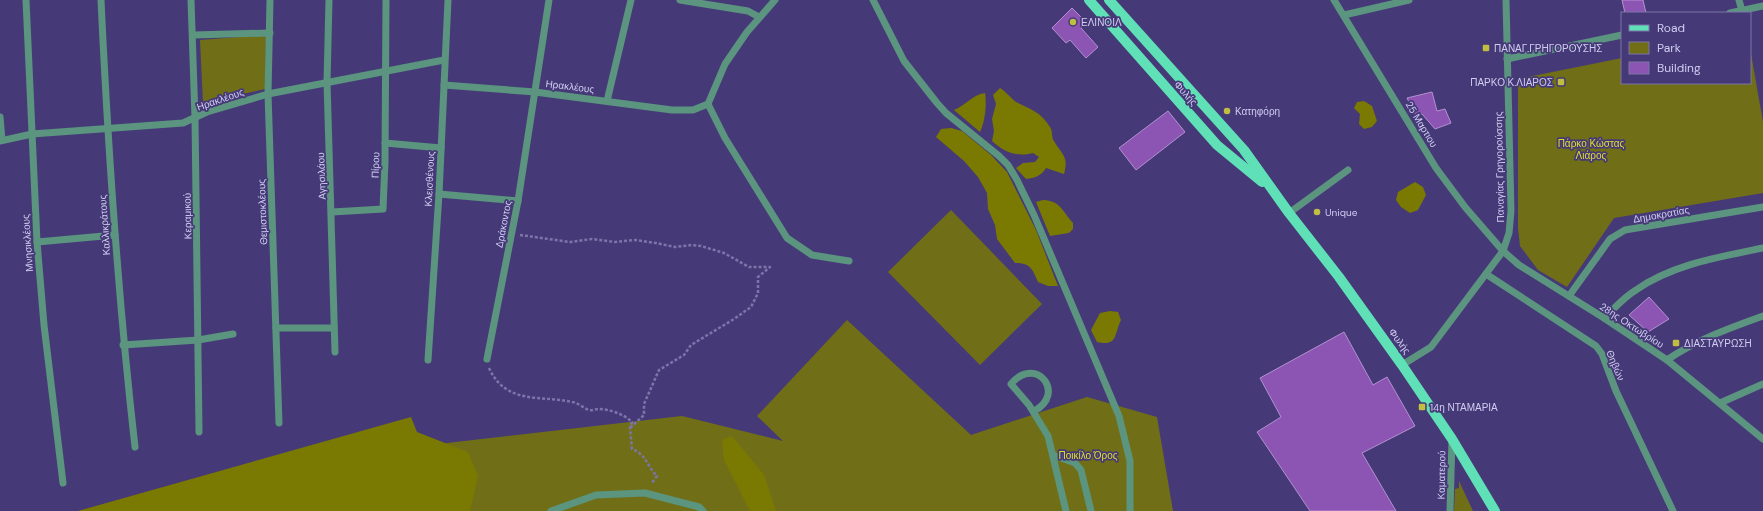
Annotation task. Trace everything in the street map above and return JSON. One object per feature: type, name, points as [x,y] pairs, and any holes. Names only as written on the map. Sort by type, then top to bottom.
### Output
[{"type":"main road","name":"Φυλής","points":[[1089,0],[1217,144],[1274,192]]},
{"type":"main road","name":"Φυλής","points":[[1109,0],[1230,133],[1289,213],[1339,277],[1402,365],[1452,438],[1496,511]]},
{"type":"street","name":"Μνησικλέους","points":[[26,0],[37,242],[44,325],[63,483]]},
{"type":"street","name":"Καλλικράτους","points":[[101,0],[106,128],[123,345],[135,447]]},
{"type":"street","name":"Κεραμικού","points":[[191,0],[195,118],[199,432]]},
{"type":"street","name":"Θεμιστοκλέους","points":[[270,0],[268,94],[278,423]]},
{"type":"street","name":"Αγησιλάου","points":[[329,0],[327,82],[332,212],[334,352]]},
{"type":"street","name":"Πίρου","points":[[332,212],[383,209],[386,0]]},
{"type":"street","name":"Κλεισθένους","points":[[428,360],[439,194],[444,60],[448,0]]},
{"type":"street","name":"Δράκοντος","points":[[487,359],[518,201],[549,0]]},
{"type":"street","points":[[607,101],[631,0]]},
{"type":"street","points":[[680,0],[748,11],[759,17]]},
{"type":"street","points":[[775,0],[759,17],[726,64],[708,104],[724,138],[787,238],[812,254],[849,261]]},
{"type":"street","points":[[873,0],[904,61],[924,87],[946,113],[999,156],[1008,165],[1017,180],[1034,215],[1119,416],[1130,461],[1130,511]]},
{"type":"street","name":"25 Μαρτιου","points":[[1334,0],[1344,14],[1436,168],[1465,207],[1503,251]]},
{"type":"street","points":[[1344,14],[1409,0]]},
{"type":"street","name":"Παναγίας Γρηγορούσσης","points":[[1402,365],[1431,347],[1503,251],[1509,233],[1511,211],[1506,0]]},
{"type":"street","points":[[1740,0],[1742,10]]},
{"type":"street","points":[[1734,12],[1763,6]]},
{"type":"street","points":[[193,35],[270,33]]},
{"type":"street","points":[[1507,59],[1621,35]]},
{"type":"street","name":"Ηρακλέους","points":[[1,140],[32,134],[183,122],[207,112],[268,94],[444,60]]},
{"type":"street","name":"Ηρακλέους","points":[[444,85],[535,92],[672,110],[693,110],[708,104]]},
{"type":"street","points":[[0,117],[1,140]]},
{"type":"street","points":[[385,143],[441,148]]},
{"type":"street","points":[[1289,213],[1348,170]]},
{"type":"street","points":[[439,194],[518,201]]},
{"type":"street","name":"Δημοκρατίας","points":[[1569,296],[1610,239],[1625,230],[1763,207]]},
{"type":"street","points":[[37,242],[115,235]]},
{"type":"street","points":[[1604,318],[1636,290],[1667,273],[1706,261],[1763,248]]},
{"type":"street","name":"28ης Οκτωβρίου","points":[[1503,251],[1519,265],[1604,318],[1667,360],[1763,439]]},
{"type":"street","name":"Θηβών","points":[[1486,274],[1596,346],[1602,354],[1616,391],[1673,511]]},
{"type":"street","points":[[1667,360],[1685,347],[1763,316]]},
{"type":"street","points":[[276,328],[334,328]]},
{"type":"street","points":[[123,345],[198,340],[233,334]]},
{"type":"street","points":[[1034,411],[1044,404],[1047,399],[1048,388],[1046,382],[1038,375],[1027,373],[1016,378],[1011,384],[1034,411],[1048,436],[1066,511]]},
{"type":"street","points":[[1720,403],[1763,384]]},
{"type":"street","name":"Καματερού","points":[[1450,511],[1452,438]]},
{"type":"street","points":[[1053,455],[1075,463],[1082,470],[1090,511]]},
{"type":"street","points":[[551,511],[596,495],[645,493],[699,507],[703,511]]},
{"type":"path","points":[[511,234],[570,242],[592,239],[615,242],[635,240],[675,247],[692,245],[701,246],[724,253],[749,267],[770,267],[758,278],[758,293],[751,307],[690,346],[684,355],[660,370],[644,404],[644,415],[630,428]]},
{"type":"path","points":[[487,359],[488,366],[492,374],[502,385],[515,395],[575,402],[590,410],[598,409],[613,412],[628,418],[632,422],[630,428],[632,449],[646,457],[650,468],[657,476],[645,493]]},
{"type":"green space","points":[[266,35],[265,89],[203,103],[200,40]]},
{"type":"green space","name":"Πάρκο Κώστας Λιάρος","points":[[1751,54],[1763,122],[1763,193],[1614,218],[1567,287],[1538,270],[1520,246],[1518,228],[1518,79],[1621,58],[1621,84],[1751,84]]},
{"type":"green space","points":[[951,210],[1042,304],[980,365],[888,272]]},
{"type":"green space","name":"Ποικίλο Όρος","points":[[847,320],[971,435],[1087,397],[1157,417],[1173,511],[207,511],[395,449],[682,416],[783,441],[757,416]]},
{"type":"green space","points":[[1459,481],[1473,511],[1454,511],[1455,489],[1459,488]]},
{"type":"shaded area","points":[[1000,88],[1016,102],[1035,112],[1047,122],[1051,129],[1053,139],[1065,159],[1066,163],[1064,174],[1046,168],[1038,176],[1026,179],[1016,168],[1023,163],[1035,162],[1039,157],[1033,153],[1011,153],[992,141],[994,131],[992,119],[996,104],[993,95]]},
{"type":"shaded area","points":[[985,93],[985,113],[980,132],[954,110],[976,96]]},
{"type":"shaded area","points":[[1364,101],[1372,106],[1377,121],[1372,127],[1364,129],[1359,124],[1360,114],[1354,108],[1357,102]]},
{"type":"shaded area","points":[[951,128],[962,131],[991,155],[1007,172],[1036,230],[1058,286],[1048,286],[1038,282],[1030,267],[1024,264],[1015,263],[997,239],[995,225],[988,209],[987,193],[978,177],[964,161],[936,137],[941,129]]},
{"type":"shaded area","points":[[1415,182],[1423,187],[1426,195],[1418,210],[1410,213],[1401,207],[1396,200],[1398,192]]},
{"type":"shaded area","points":[[1043,200],[1054,202],[1058,205],[1073,223],[1073,229],[1069,233],[1050,236],[1036,202]]},
{"type":"shaded area","points":[[1110,311],[1118,312],[1121,320],[1116,334],[1109,343],[1097,342],[1091,330],[1100,313]]},
{"type":"shaded area","points":[[411,417],[417,432],[468,452],[478,476],[470,511],[78,511]]},
{"type":"shaded area","points":[[732,436],[764,475],[776,511],[750,511],[724,460],[722,440]]},
{"type":"building","points":[[1622,0],[1643,0],[1646,12],[1625,12]]},
{"type":"building","points":[[1072,8],[1087,23],[1081,28],[1098,47],[1086,58],[1070,40],[1066,43],[1052,28]]},
{"type":"building","points":[[1432,92],[1437,111],[1445,109],[1451,123],[1435,129],[1422,114],[1416,116],[1407,98]]},
{"type":"building","points":[[1168,111],[1185,132],[1136,170],[1119,148]]},
{"type":"building","points":[[1649,297],[1669,319],[1648,332],[1629,315]]},
{"type":"building","points":[[1344,332],[1373,385],[1387,377],[1415,426],[1362,453],[1396,511],[1310,511],[1257,432],[1281,417],[1260,378]]},
{"type":"place","name":"ΕΛΙΝΟΙΛ","points":[[1073,22]]},
{"type":"place","name":"ΠΑΝΑΓ.ΓΡΗΓΟΡΟΥΣΗΣ","points":[[1486,48]]},
{"type":"place","name":"ΠΑΡΚΟ Κ.ΛΙΑΡΟΣ","points":[[1561,82]]},
{"type":"place","name":"Κατηφόρη","points":[[1227,111]]},
{"type":"place","name":"Unique","points":[[1317,212]]},
{"type":"place","name":"ΔΙΑΣΤΑΥΡΩΣΗ","points":[[1676,343]]},
{"type":"place","name":"14η ΝΤΑΜΑΡΙΑ","points":[[1422,407]]}]
